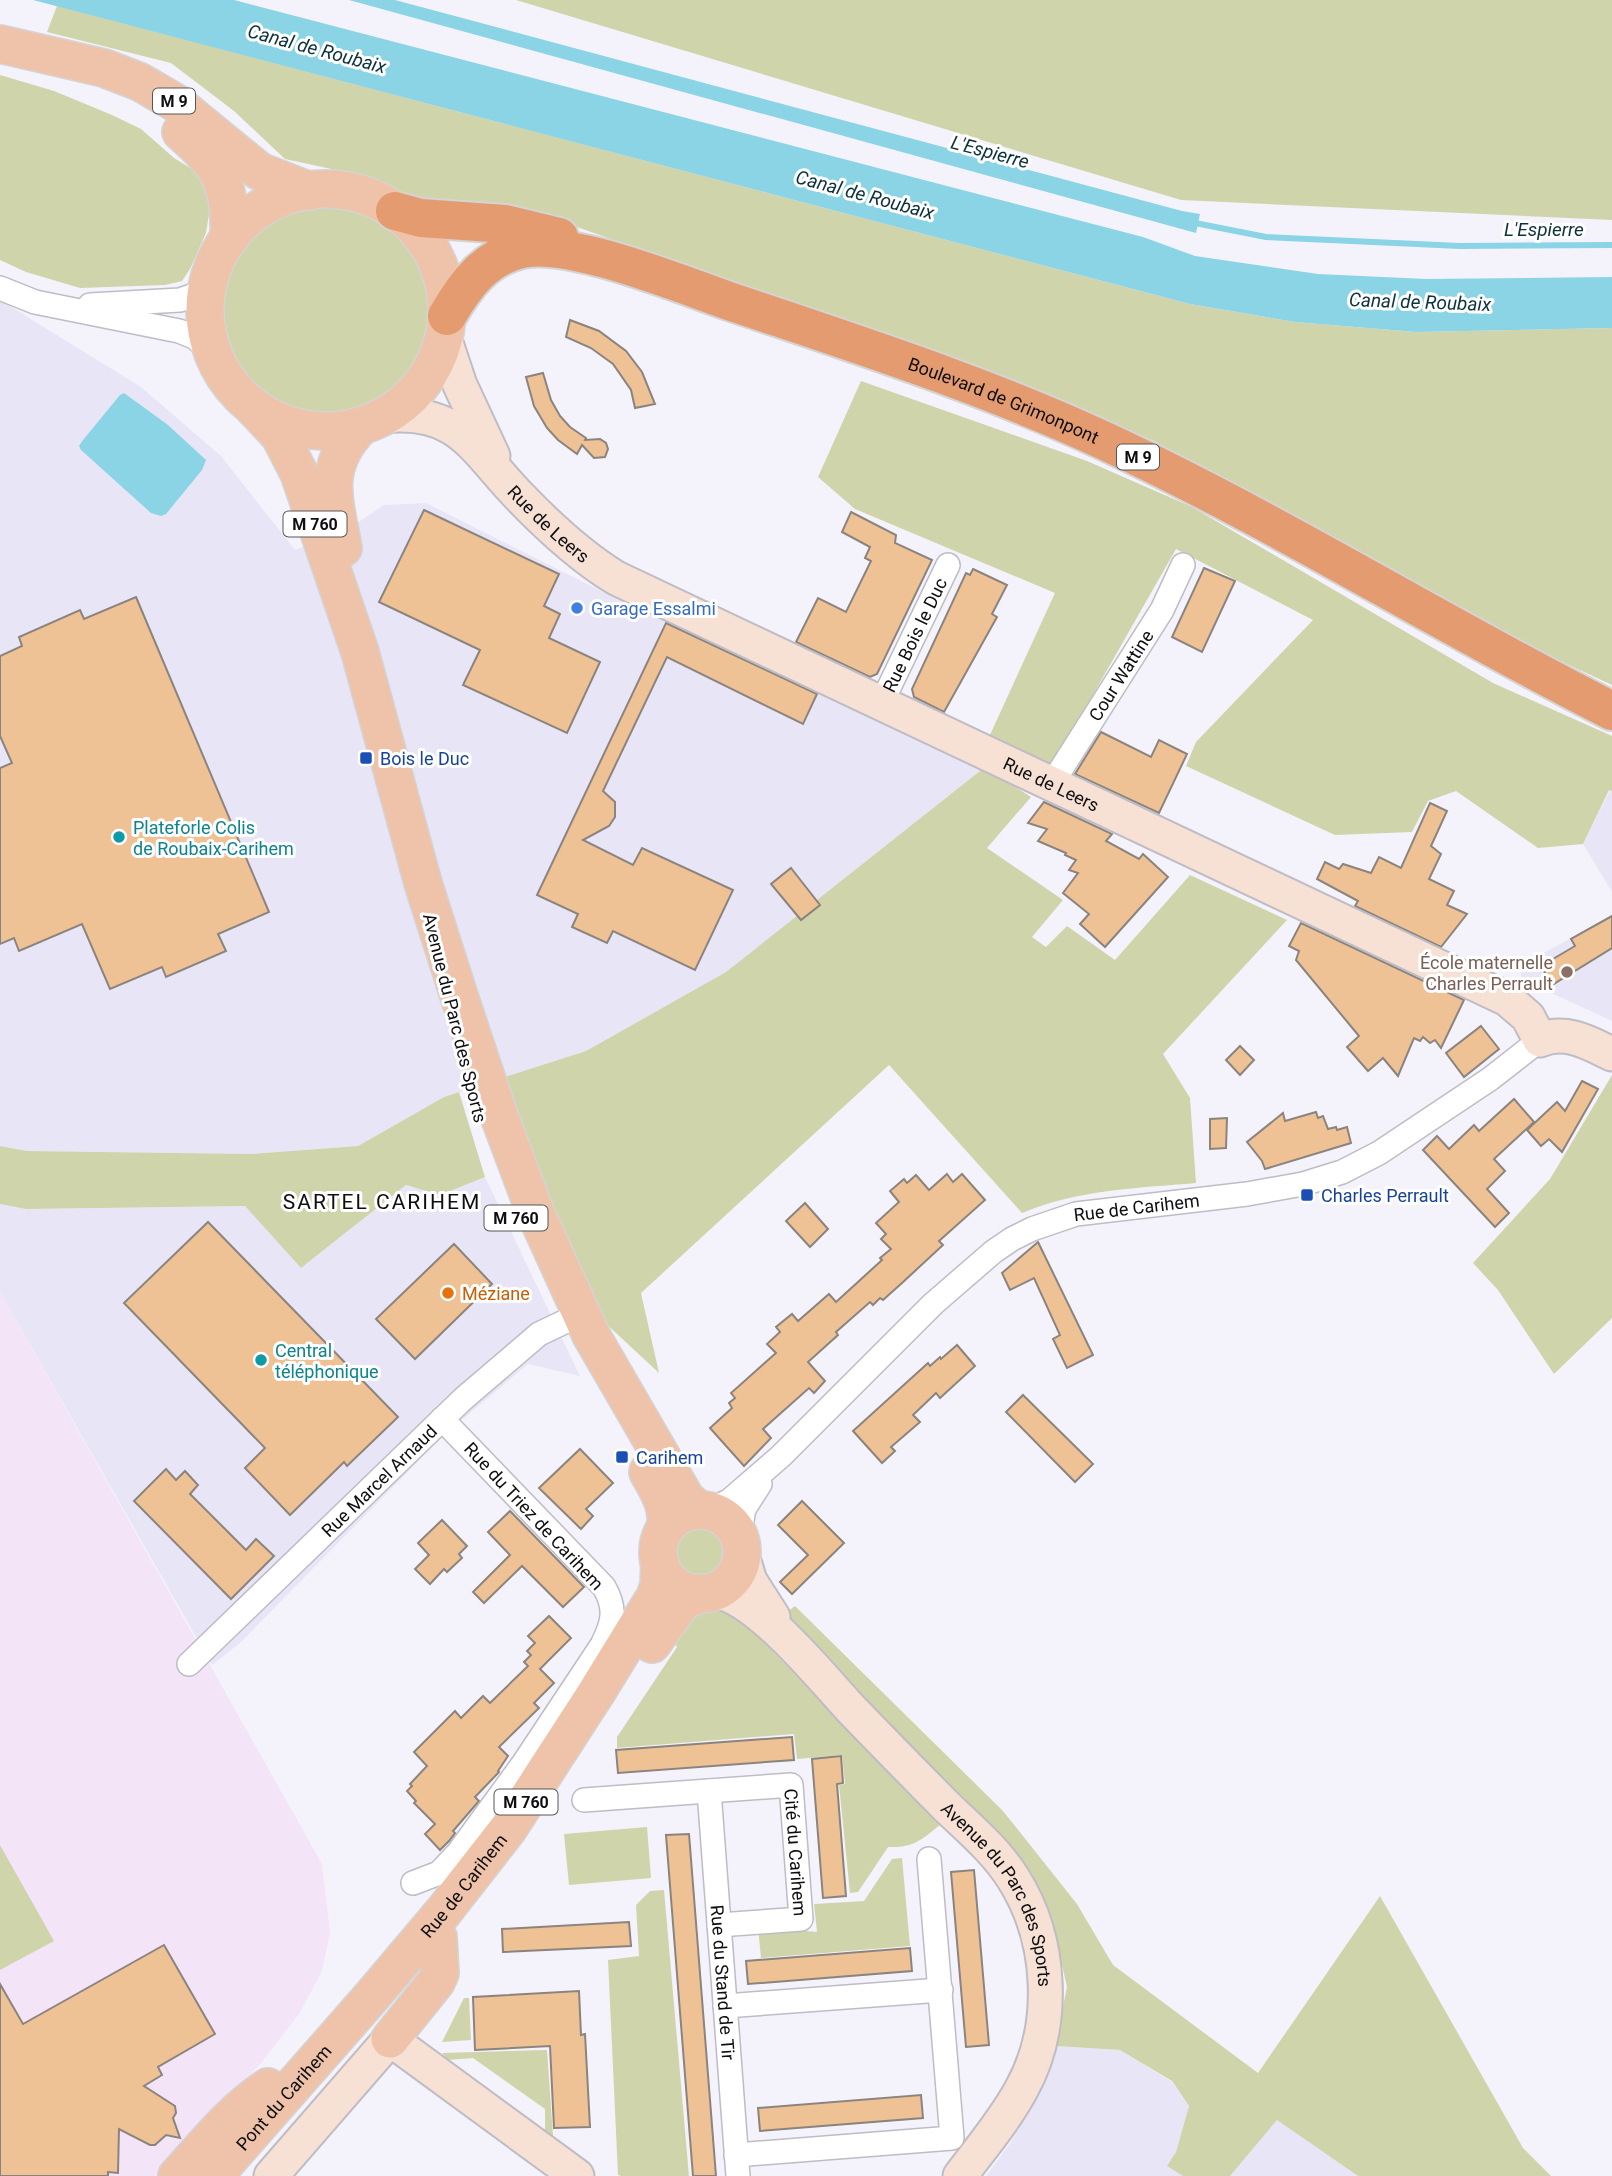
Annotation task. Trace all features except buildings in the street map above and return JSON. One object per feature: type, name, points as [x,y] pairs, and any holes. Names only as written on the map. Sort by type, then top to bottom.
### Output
[{"type":"highway","name":"Boulevard de Grimonpont","points":[[395,211],[421,218],[479,221],[532,229],[568,240],[635,269]]},
{"type":"highway","name":"Boulevard de Grimonpont","points":[[445,326],[472,278],[485,266],[523,249],[559,249],[635,269],[943,375],[1090,434],[1205,490],[1612,711]]},
{"type":"main road","name":"M 9","points":[[10,47],[92,65],[140,82],[184,109],[259,171],[310,191]]},
{"type":"main road","name":"M 9","points":[[10,47],[76,71],[136,100],[189,139],[215,166],[224,182],[229,203],[229,239]]},
{"type":"main road","points":[[310,191],[349,192],[373,199],[395,211],[416,229],[431,251],[445,289],[445,326],[436,361],[423,383],[406,401],[373,421],[327,431],[304,429],[271,418],[252,406],[225,377],[211,350],[205,317],[208,284],[218,257],[229,239],[243,223],[269,204],[310,191]]},
{"type":"main road","name":"Avenue du Parc des Sports","points":[[252,406],[280,436],[293,459],[359,652],[423,883],[454,1030],[474,1104],[515,1216],[572,1318],[681,1492],[690,1504],[703,1510]]},
{"type":"main road","name":"Avenue du Parc des Sports","points":[[359,652],[332,485],[337,459],[347,441],[373,421]]},
{"type":"main road","name":"Avenue du Parc des Sports","points":[[572,1318],[600,1391],[661,1495],[666,1515],[662,1546]]},
{"type":"main road","points":[[703,1510],[724,1517],[733,1526],[740,1546],[735,1574],[726,1585],[707,1592],[686,1591],[665,1575],[662,1546],[680,1515],[703,1510]]},
{"type":"main road","name":"Rue de Carihem","points":[[370,2026],[469,1880],[522,1808],[655,1597],[659,1585],[662,1546]]},
{"type":"main road","name":"Rue de Carihem","points":[[370,2026],[436,1982],[440,1973],[438,1937],[538,1820],[673,1613],[682,1602],[707,1592]]},
{"type":"main road","name":"Pont du Carihem","points":[[221,2175],[308,2071],[370,2026]]},
{"type":"main road","name":"Pont du Carihem","points":[[221,2175],[370,2026]]},
{"type":"main road","points":[[177,2176],[212,2136],[256,2095],[275,2083],[308,2071]]},
{"type":"street","points":[[52,306],[171,301],[194,295],[208,284]]},
{"type":"street","points":[[0,288],[19,297],[52,306],[179,331],[194,337],[211,350]]},
{"type":"street","name":"Rue de Leers","points":[[445,326],[460,385],[502,474]]},
{"type":"street","name":"Rue de Leers","points":[[373,421],[417,415],[438,421],[474,444],[517,495],[558,535],[581,555],[616,578],[1507,999],[1524,1012],[1540,1040]]},
{"type":"street","name":"Rue Bois le Duc","points":[[881,704],[948,565]]},
{"type":"street","name":"Cour Wattine","points":[[1051,785],[1162,610],[1183,565]]},
{"type":"street","points":[[1540,1040],[1550,1036],[1569,1036],[1612,1054]]},
{"type":"street","name":"Rue de Carihem","points":[[703,1510],[729,1501],[781,1456],[933,1304],[1012,1239],[1042,1225],[1076,1214],[1263,1192],[1342,1172],[1390,1146],[1490,1079],[1540,1040]]},
{"type":"street","name":"Rue Marcel Arnaud","points":[[188,1664],[442,1419],[530,1342],[572,1318]]},
{"type":"street","name":"Rue du Triez de Carihem","points":[[413,1883],[439,1872],[482,1821],[601,1645],[612,1625],[614,1611],[604,1587],[442,1419]]},
{"type":"street","name":"Rue de Carihem","points":[[740,1546],[744,1509],[781,1456]]},
{"type":"street","name":"Avenue du Parc des Sports","points":[[740,1546],[750,1581],[797,1651]]},
{"type":"street","name":"Avenue du Parc des Sports","points":[[707,1592],[734,1597],[756,1613],[797,1651],[898,1758],[997,1856],[1013,1877],[1032,1918],[1045,1976],[1038,2049],[1022,2089],[1004,2118],[960,2176]]},
{"type":"street","name":"Cité du Carihem","points":[[584,1800],[791,1785],[801,1919],[719,1925]]},
{"type":"street","name":"Rue du Stand de Tir","points":[[709,1791],[737,2166]]},
{"type":"street","points":[[737,2166],[952,2137],[929,1859]]},
{"type":"street","points":[[724,2006],[940,1990]]},
{"type":"street","points":[[370,2026],[577,2176]]},
{"type":"street","name":"Rue de Carihem","points":[[271,2176],[370,2026]]},
{"type":"shaded area","points":[[0,300],[141,387],[221,456],[295,550],[354,525],[384,505],[426,503],[631,606],[985,767],[726,972],[586,1051],[444,1097],[358,1146],[252,1154],[27,1151],[0,1146]]},
{"type":"shaded area","points":[[1610,790],[1612,791],[1612,892],[1583,844]]},
{"type":"shaded area","name":"École maternelle Charles Perrault","points":[[1612,916],[1612,1021],[1521,979],[1521,965]]},
{"type":"shaded area","points":[[485,1177],[580,1376],[528,1364],[443,1436],[239,1644],[212,1665],[0,1292],[0,1204],[26,1209],[245,1206],[301,1268],[406,1185],[440,1194]]},
{"type":"shaded area","points":[[0,1292],[322,1864],[330,1932],[322,1971],[299,2014],[261,2063],[158,2176],[0,2176],[0,1970],[53,1941],[0,1845]]},
{"type":"shaded area","points":[[1055,2046],[1120,2050],[1172,2082],[1189,2106],[1176,2152],[1168,2165],[1183,2176],[986,2176],[1011,2142],[1035,2099]]},
{"type":"shaded area","points":[[1277,2120],[1358,2176],[1230,2176]]},
{"type":"green space","points":[[516,0],[1612,0],[1612,220],[1181,200]]},
{"type":"green space","points":[[57,6],[1190,304],[1295,322],[1416,332],[1612,328],[1612,685],[1522,643],[1154,441],[1000,375],[571,225],[436,211],[364,176],[285,159],[234,111],[171,63],[47,32]]},
{"type":"green space","points":[[0,75],[54,91],[141,129],[174,158],[200,174],[211,202],[206,233],[182,281],[165,285],[80,288],[26,272],[0,260]]},
{"type":"green space","points":[[326,203],[367,211],[402,234],[425,269],[433,310],[425,351],[402,386],[367,409],[326,417],[285,409],[250,386],[227,351],[219,310],[227,269],[250,234],[285,211]]},
{"type":"green space","points":[[861,381],[1087,461],[1192,507],[1493,683],[1612,736],[1612,791],[1609,790],[1583,844],[1538,848],[1456,791],[1428,801],[1412,832],[1335,835],[1186,766],[1196,742],[1313,620],[1176,549],[1053,765],[989,737],[1055,593],[855,509],[818,477]]},
{"type":"green space","points":[[985,767],[1031,797],[987,848],[1063,900],[1032,937],[1046,947],[1067,926],[1115,960],[1190,875],[1287,920],[1163,1054],[1190,1098],[1196,1183],[1086,1195],[1064,1199],[1022,1213],[889,1065],[641,1293],[659,1373],[588,1307],[492,1081],[586,1051],[726,972]]},
{"type":"green space","points":[[1612,1075],[1612,1318],[1554,1374],[1498,1290],[1473,1263],[1550,1179]]},
{"type":"green space","points":[[459,1092],[485,1177],[440,1195],[406,1185],[301,1268],[245,1206],[26,1209],[0,1204],[0,1146],[27,1151],[252,1154],[358,1146],[444,1097]]},
{"type":"green space","points":[[700,1525],[719,1532],[726,1551],[719,1570],[700,1577],[681,1570],[674,1551],[681,1532]]},
{"type":"green space","points":[[795,1606],[1003,1811],[1077,1904],[1113,1965],[1258,2073],[1380,1896],[1523,2148],[1551,2176],[1358,2176],[1277,2120],[1230,2176],[1183,2176],[1167,2166],[1176,2152],[1189,2106],[1172,2081],[1120,2050],[1055,2046],[1067,1987],[1053,1925],[1025,1872],[792,1624],[787,1612]]},
{"type":"green space","points":[[712,1607],[725,1610],[756,1634],[940,1825],[917,1842],[888,1847],[858,1892],[850,1893],[839,1785],[845,1784],[842,1755],[797,1759],[794,1734],[617,1748],[617,1737],[677,1647],[673,1640],[690,1615]]},
{"type":"green space","points":[[647,1827],[651,1878],[569,1885],[564,1834]]},
{"type":"green space","points":[[0,1845],[54,1941],[0,1970]]},
{"type":"green space","points":[[902,1858],[910,1946],[761,1958],[758,1927],[817,1932],[814,1904],[864,1901],[892,1859]]},
{"type":"green space","points":[[664,1890],[689,2176],[621,2176],[618,2175],[608,1960],[639,1956],[636,1905],[650,1891]]},
{"type":"green space","points":[[464,1998],[469,1998],[471,2040],[442,2042]]},
{"type":"green space","points":[[547,2050],[553,2136],[545,2131],[545,2109],[473,2058],[448,2060],[442,2053]]},
{"type":"water","name":"Canal de Roubaix","points":[[33,0],[234,0],[1143,237],[1195,256],[1318,274],[1426,279],[1612,277],[1612,328],[1416,332],[1295,322],[1190,304]]},
{"type":"water","points":[[349,0],[395,0],[1200,214],[1196,233]]},
{"type":"water","points":[[124,393],[168,425],[206,460],[202,470],[166,514],[161,516],[151,513],[79,446]]},
{"type":"waterway","name":"L'Espierre","points":[[1190,222],[1266,237],[1460,246],[1612,245]]},
{"type":"place","name":"Garage Essalmi","points":[[577,608]]},
{"type":"place","name":"Bois le Duc","points":[[366,758]]},
{"type":"place","name":"Plateforle Colis de Roubaix-Carihem","points":[[119,837]]},
{"type":"place","name":"École maternelle Charles Perrault","points":[[1567,972]]},
{"type":"place","name":"Charles Perrault","points":[[1307,1195]]},
{"type":"place","name":"Méziane","points":[[448,1293]]},
{"type":"place","name":"Central téléphonique","points":[[261,1360]]},
{"type":"place","name":"Carihem","points":[[622,1457]]},
{"type":"district","name":"SARTEL CARIHEM","points":[[382,1202]]}]
